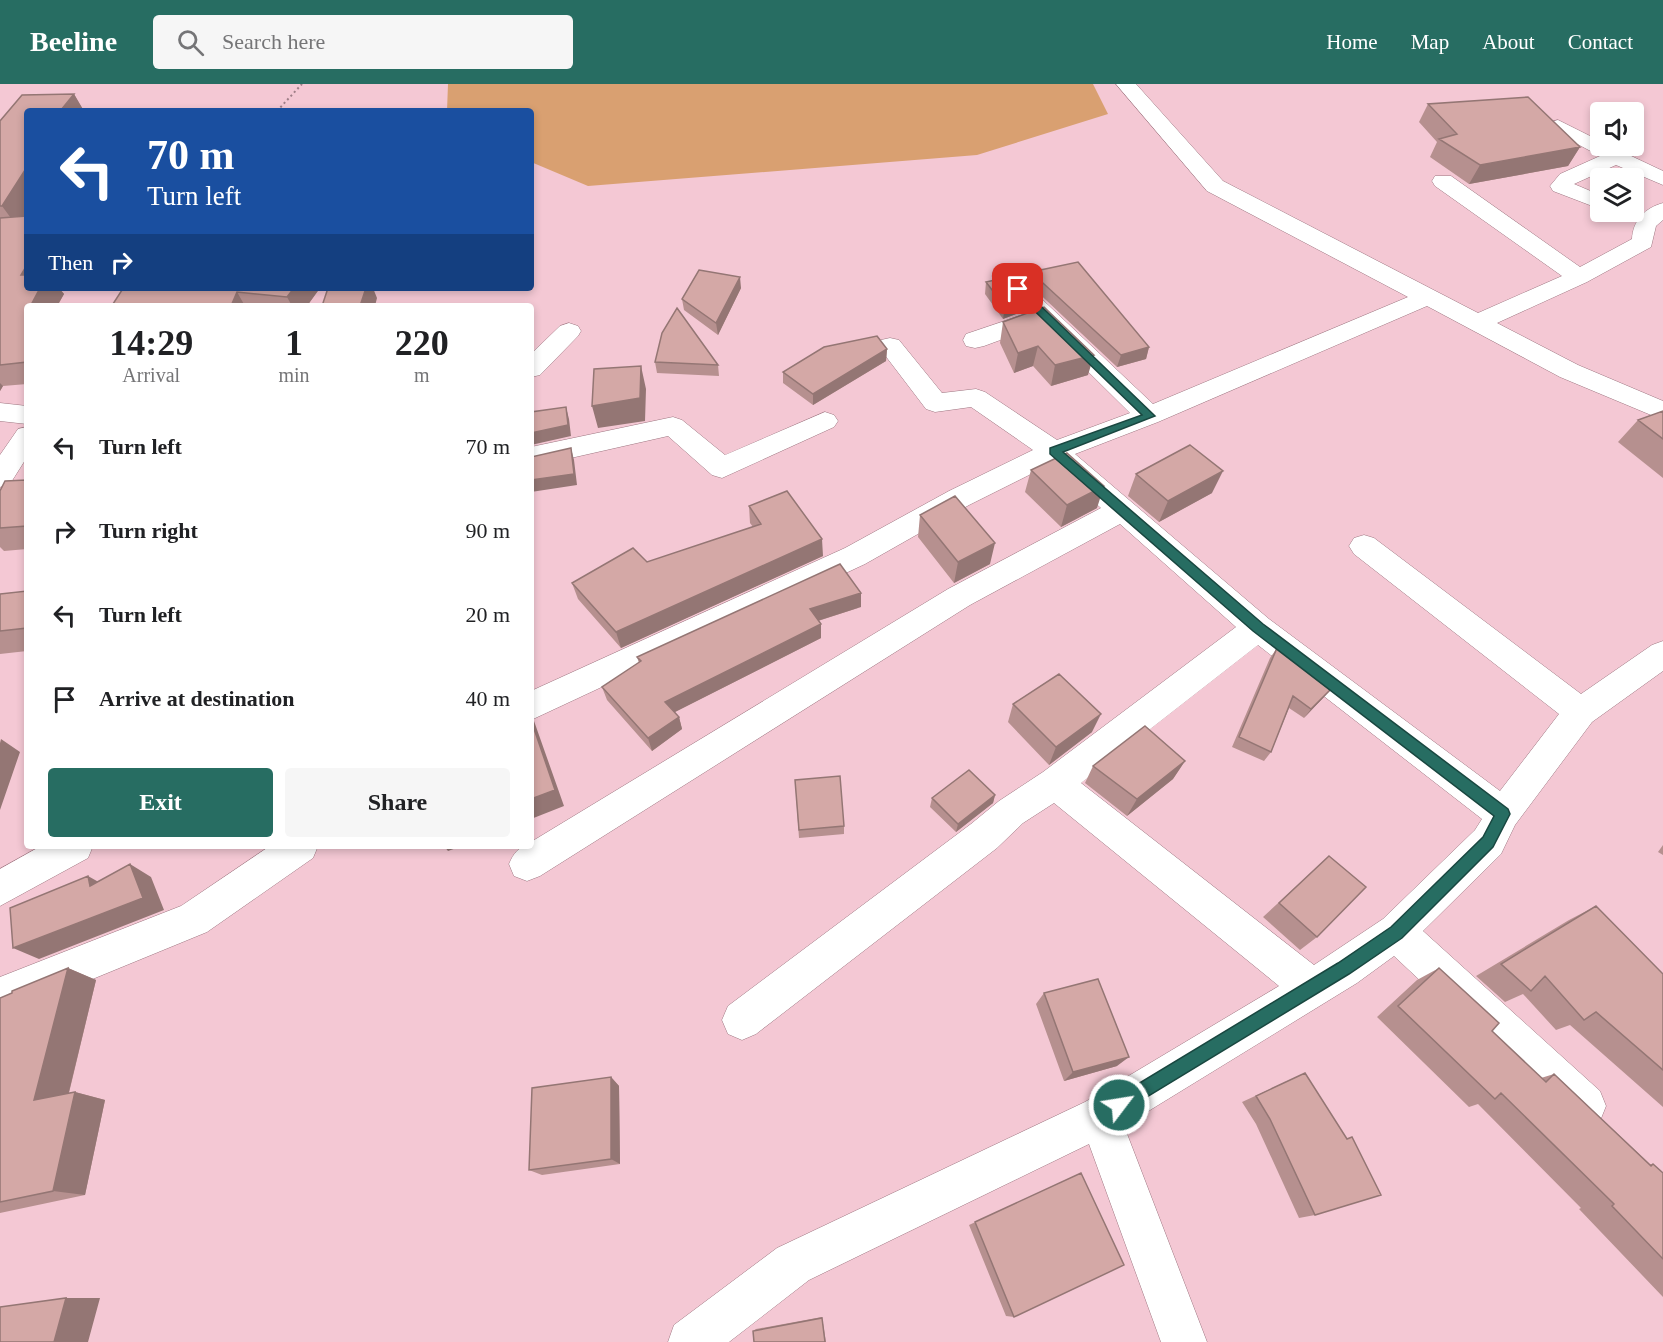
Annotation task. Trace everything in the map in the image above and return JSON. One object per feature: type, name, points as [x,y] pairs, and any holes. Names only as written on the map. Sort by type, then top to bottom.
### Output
[{"type":"street","points":[[1126,84],[1215,186],[1569,371],[1663,411]]},
{"type":"street","points":[[1558,126],[1663,179]]},
{"type":"street","points":[[1590,198],[1562,186],[1567,177],[1616,157]]},
{"type":"street","points":[[1443,181],[1580,277]]},
{"type":"street","points":[[1477,323],[1580,277],[1649,228]]},
{"type":"street","points":[[1004,276],[1149,416]]},
{"type":"street","points":[[534,705],[855,556],[959,498],[1054,451],[1149,416],[1426,298]]},
{"type":"street","points":[[975,340],[1044,315]]},
{"type":"street","points":[[534,366],[569,331]]},
{"type":"street","points":[[890,346],[935,404],[976,398],[1054,451],[1258,628],[1503,814]]},
{"type":"street","points":[[0,412],[24,415]]},
{"type":"street","points":[[534,456],[673,426],[722,468],[825,421]]},
{"type":"street","points":[[0,477],[24,444]]},
{"type":"street","points":[[527,864],[959,597],[1120,510]]},
{"type":"street","points":[[1364,546],[1580,712]]},
{"type":"street","points":[[742,1020],[984,836],[1011,812],[1055,783],[1258,628]]},
{"type":"street","points":[[691,1342],[793,1264],[1100,1117],[1312,988],[1396,932],[1488,842],[1503,814],[1580,712],[1663,654]]},
{"type":"street","points":[[1055,783],[1312,988]]},
{"type":"street","points":[[0,889],[70,849]]},
{"type":"street","points":[[0,997],[194,919],[296,849]]},
{"type":"street","points":[[1396,932],[1608,1127]]},
{"type":"street","points":[[1100,1117],[1184,1342]]},
{"type":"path","points":[[280,108],[302,84]]},
{"type":"shaded area","points":[[448,84],[1093,84],[1108,114],[977,155],[588,186],[534,163],[534,108],[447,108]]},
{"type":"building","points":[[74,94],[63,108],[24,108],[24,172],[0,206],[0,121],[22,95]]},
{"type":"building","points":[[1528,97],[1580,147],[1480,165],[1439,139],[1457,134],[1428,104]]},
{"type":"building","points":[[24,216],[24,270],[21,275],[24,275],[24,291],[38,291],[32,303],[24,303],[24,362],[0,365],[0,218]]},
{"type":"building","points":[[1078,262],[1149,347],[1121,355],[1031,272]]},
{"type":"building","points":[[699,270],[740,277],[716,323],[682,299]]},
{"type":"building","points":[[1004,278],[1026,299],[1005,307],[986,282]]},
{"type":"building","points":[[121,291],[292,291],[287,297],[237,292],[232,303],[114,303]]},
{"type":"building","points":[[327,291],[365,291],[361,303],[323,303]]},
{"type":"building","points":[[1044,307],[1094,355],[1055,365],[1038,346],[1018,353],[1003,322]]},
{"type":"building","points":[[677,308],[718,365],[655,362],[662,333]]},
{"type":"building","points":[[877,336],[887,349],[813,394],[783,372],[824,347]]},
{"type":"building","points":[[641,366],[640,398],[592,406],[594,369]]},
{"type":"building","points":[[566,407],[568,425],[534,432],[534,412]]},
{"type":"building","points":[[1663,411],[1663,439],[1638,420]]},
{"type":"building","points":[[1190,445],[1223,471],[1168,501],[1136,474]]},
{"type":"building","points":[[571,448],[574,474],[534,480],[534,456]]},
{"type":"building","points":[[1067,453],[1104,486],[1067,505],[1031,470]]},
{"type":"building","points":[[24,480],[24,526],[0,528],[0,491],[5,481]]},
{"type":"building","points":[[787,491],[822,539],[616,632],[572,583],[633,548],[647,562],[761,524],[749,506]]},
{"type":"building","points":[[955,496],[995,543],[958,562],[920,515]]},
{"type":"building","points":[[840,564],[861,593],[810,609],[821,624],[665,702],[679,717],[648,738],[602,687],[641,661],[637,657]]},
{"type":"building","points":[[24,591],[24,628],[0,631],[0,594]]},
{"type":"building","points":[[1277,648],[1331,689],[1311,709],[1293,696],[1271,752],[1239,737]]},
{"type":"building","points":[[1059,674],[1101,714],[1056,747],[1013,704]]},
{"type":"building","points":[[1145,726],[1185,761],[1137,799],[1093,766]]},
{"type":"building","points":[[534,729],[555,790],[534,798]]},
{"type":"building","points":[[969,770],[995,795],[958,824],[932,798]]},
{"type":"building","points":[[840,776],[844,826],[799,830],[795,780]]},
{"type":"building","points":[[1329,856],[1366,887],[1317,937],[1279,903]]},
{"type":"building","points":[[130,864],[143,898],[13,948],[10,908],[88,876],[90,886]]},
{"type":"building","points":[[1596,906],[1663,974],[1663,1070],[1596,1012],[1584,1020],[1545,976],[1531,991],[1501,964]]},
{"type":"building","points":[[68,968],[34,1100],[75,1092],[53,1191],[0,1202],[0,998]]},
{"type":"building","points":[[1439,968],[1499,1023],[1492,1031],[1546,1082],[1554,1074],[1651,1166],[1653,1164],[1663,1173],[1663,1259],[1612,1206],[1614,1204],[1501,1093],[1495,1099],[1398,1006]]},
{"type":"building","points":[[1098,979],[1129,1057],[1073,1072],[1044,993]]},
{"type":"building","points":[[1305,1073],[1347,1139],[1352,1137],[1381,1195],[1315,1215],[1270,1119],[1256,1096]]},
{"type":"building","points":[[611,1077],[611,1159],[529,1170],[532,1088]]},
{"type":"building","points":[[1081,1173],[1124,1265],[1014,1317],[975,1222]]},
{"type":"building","points":[[66,1298],[54,1342],[0,1342],[0,1307]]},
{"type":"building","points":[[822,1318],[825,1342],[754,1342],[753,1331]]},
{"type":"route","points":[[1018,289],[1149,416],[1054,451],[1258,628],[1475,790],[1503,814],[1488,842],[1396,932],[1343,969],[1119,1105]]}]
